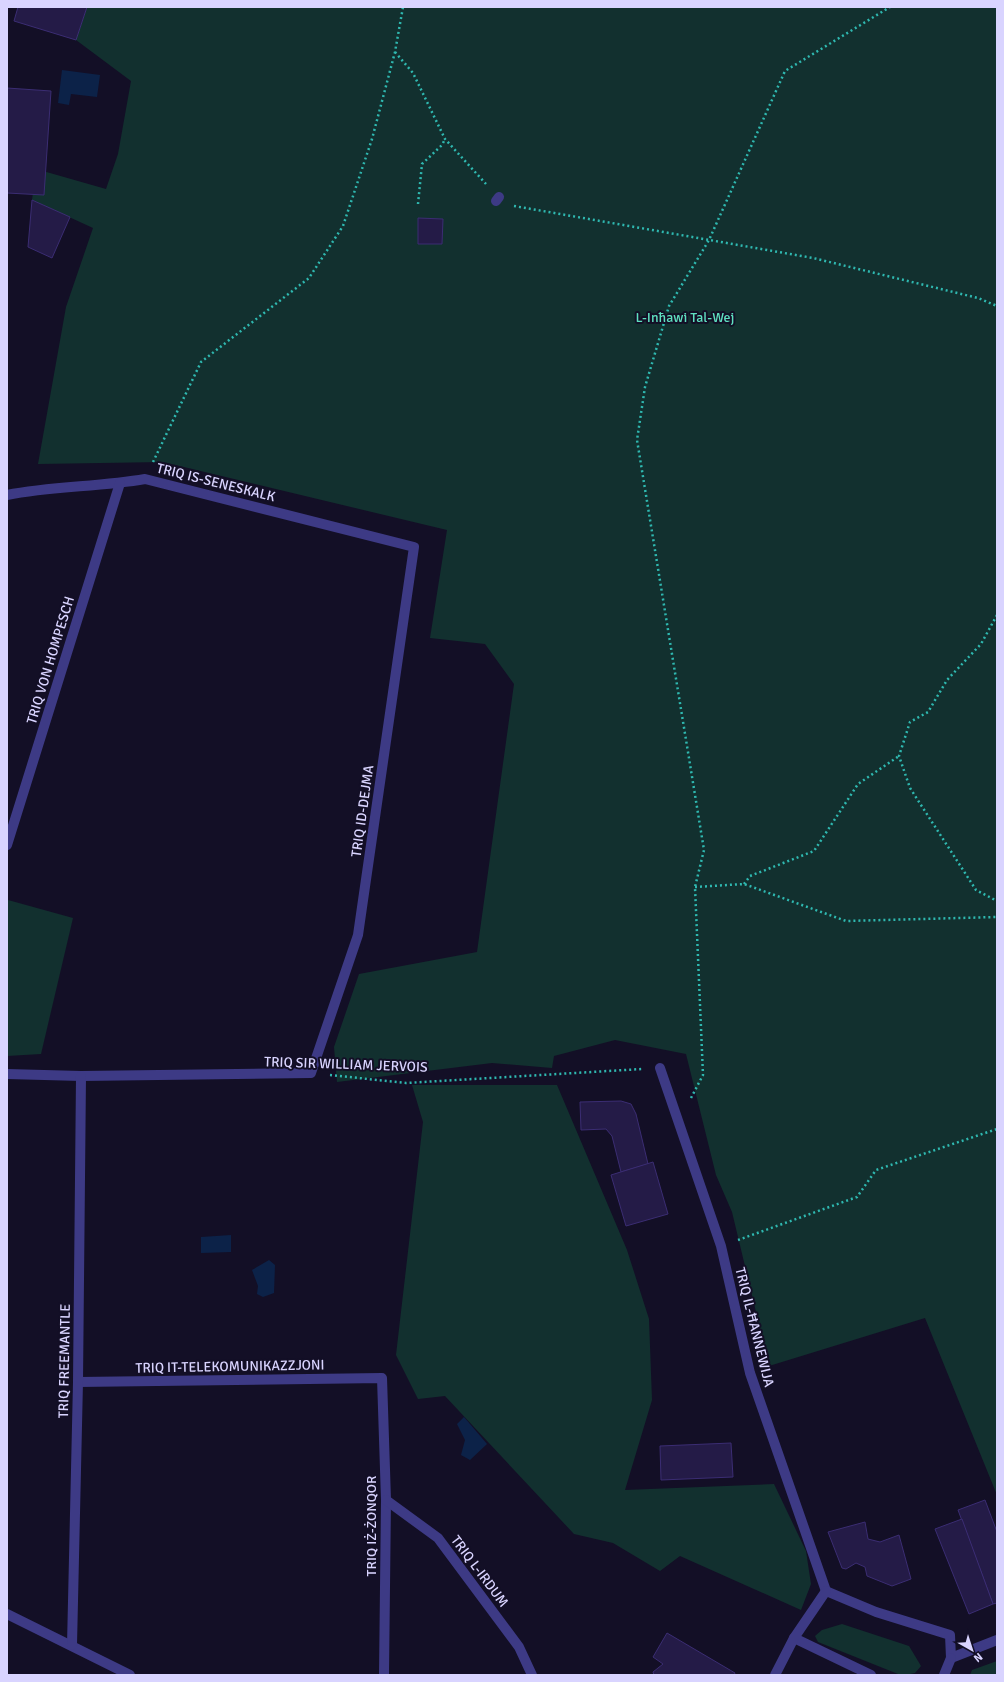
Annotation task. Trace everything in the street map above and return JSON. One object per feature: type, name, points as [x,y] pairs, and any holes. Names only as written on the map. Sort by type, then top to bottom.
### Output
[{"type":"street","name":"TRIQ IS-SENESKALK","points":[[7,495],[146,479],[414,547]]},
{"type":"street","name":"TRIQ VON HOMPESCH","points":[[7,845],[120,483]]},
{"type":"street","name":"TRIQ ID-DEJMA","points":[[311,1073],[358,935],[414,547]]},
{"type":"street","name":"TRIQ IL-ĦANNEWIJA","points":[[660,1068],[677,1123],[721,1246],[750,1372],[826,1591]]},
{"type":"street","name":"TRIQ SIR WILLIAM JERVOIS","points":[[7,1074],[82,1076],[311,1073]]},
{"type":"street","name":"TRIQ FREEMANTLE","points":[[72,1645],[78,1382],[82,1076]]},
{"type":"street","name":"TRIQ IT-TELEKOMUNIKAZZJONI","points":[[78,1382],[382,1378]]},
{"type":"street","name":"TRIQ IŻ-ŻONQOR","points":[[382,1378],[386,1500],[384,1675]]},
{"type":"street","name":"TRIQ L-IRDUM","points":[[386,1500],[438,1538],[519,1647],[532,1675]]},
{"type":"street","points":[[775,1675],[794,1638],[826,1591],[876,1612],[950,1635],[951,1658],[944,1675]]},
{"type":"street","points":[[7,1614],[130,1675]]},
{"type":"street","points":[[794,1638],[871,1675]]},
{"type":"street","points":[[951,1658],[997,1640]]},
{"type":"path","points":[[146,479],[201,362],[309,278],[343,226],[372,139],[395,52],[403,7]]},
{"type":"path","points":[[677,1123],[703,1075],[695,888],[704,850],[637,440],[645,387],[669,306],[709,240],[785,70],[890,7]]},
{"type":"path","points":[[395,52],[413,73],[445,139],[497,199],[507,205],[813,258],[978,298],[997,306]]},
{"type":"path","points":[[418,204],[422,164],[442,145],[445,139]]},
{"type":"path","points":[[997,615],[982,644],[947,680],[928,712],[910,722],[899,756],[910,788],[976,890],[997,901]]},
{"type":"path","points":[[744,884],[750,876],[814,851],[858,784],[899,756]]},
{"type":"path","points":[[695,888],[744,884],[846,921],[997,917]]},
{"type":"path","name":"TRIQ SIR WILLIAM JERVOIS","points":[[311,1073],[406,1083],[660,1068]]},
{"type":"path","points":[[721,1246],[857,1197],[876,1170],[997,1129]]},
{"type":"green space","name":"L-Inħawi Tal-Wej","points":[[87,7],[997,7],[997,1495],[925,1318],[769,1366],[732,1212],[716,1175],[686,1054],[615,1040],[554,1056],[552,1068],[492,1063],[337,1082],[334,1047],[359,974],[477,952],[514,684],[485,644],[430,638],[447,530],[163,462],[38,464],[66,307],[93,228],[32,200],[36,169],[106,189],[118,154],[131,81],[76,40]]},
{"type":"green space","points":[[8,900],[73,918],[41,1054],[7,1056]]},
{"type":"green space","points":[[412,1085],[557,1085],[627,1250],[649,1319],[652,1400],[625,1490],[774,1484],[806,1551],[811,1584],[801,1610],[680,1556],[660,1571],[613,1543],[574,1534],[445,1396],[418,1399],[396,1355],[423,1122]]},
{"type":"green space","points":[[842,1624],[909,1646],[921,1666],[915,1673],[905,1675],[898,1674],[818,1642],[815,1636],[822,1630]]},
{"type":"green space","points":[[997,1661],[997,1675],[970,1675],[972,1670]]},
{"type":"water","points":[[62,70],[100,75],[97,97],[71,94],[69,105],[58,103]]},
{"type":"water","points":[[231,1235],[231,1252],[201,1253],[201,1237]]},
{"type":"water","points":[[269,1260],[275,1265],[274,1293],[263,1297],[257,1294],[258,1286],[252,1270]]},
{"type":"water","points":[[464,1417],[487,1444],[470,1460],[461,1455],[465,1440],[457,1424]]},
{"type":"building","points":[[18,7],[87,7],[76,40],[14,21]]},
{"type":"building","points":[[7,88],[51,91],[44,195],[7,193]]},
{"type":"building","points":[[32,200],[70,217],[52,258],[28,247]]},
{"type":"building","points":[[418,218],[443,219],[442,244],[418,244]]},
{"type":"building","points":[[621,1101],[631,1104],[636,1114],[648,1164],[621,1172],[612,1136],[606,1129],[581,1130],[580,1102]]},
{"type":"building","points":[[653,1162],[668,1214],[626,1226],[611,1175]]},
{"type":"building","points":[[731,1443],[733,1477],[661,1480],[660,1446]]},
{"type":"building","points":[[985,1500],[997,1532],[997,1603],[993,1604],[958,1510]]},
{"type":"building","points":[[962,1519],[993,1604],[969,1614],[935,1529]]},
{"type":"building","points":[[865,1522],[868,1539],[880,1542],[899,1535],[911,1579],[892,1586],[867,1576],[865,1567],[856,1563],[846,1569],[842,1568],[828,1532]]},
{"type":"building","points":[[667,1633],[735,1673],[734,1675],[654,1675],[653,1672],[663,1664],[653,1657]]}]
